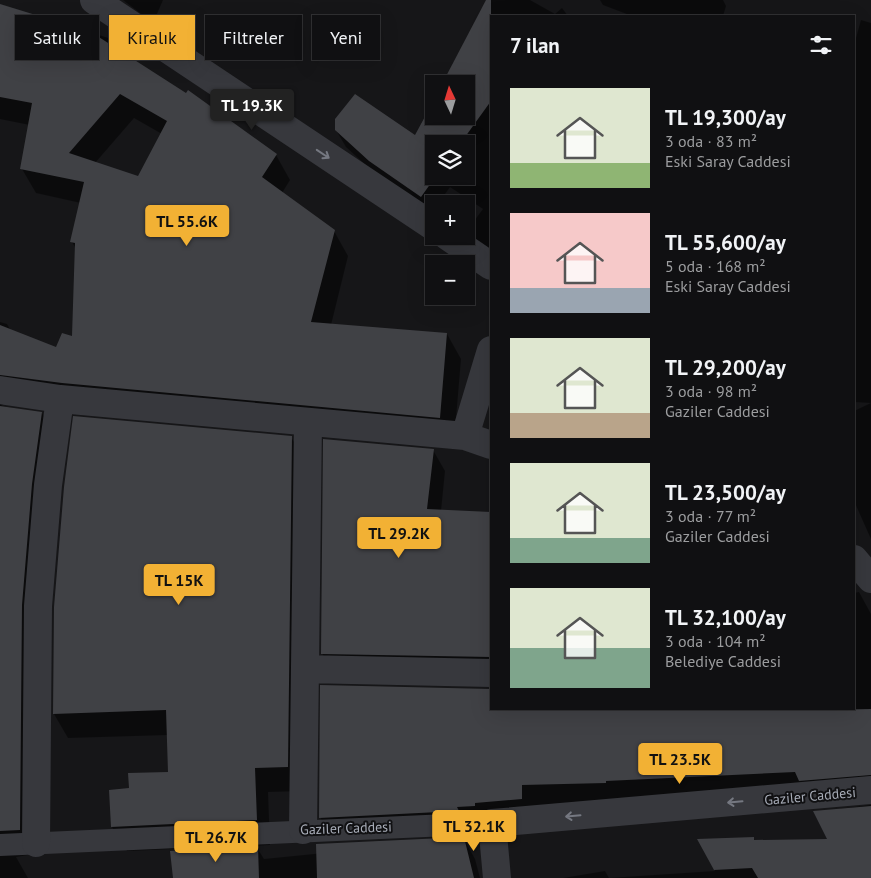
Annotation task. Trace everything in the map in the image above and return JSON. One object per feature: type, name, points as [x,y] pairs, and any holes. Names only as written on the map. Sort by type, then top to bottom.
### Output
[{"type":"street","points":[[94,0],[425,221]]},
{"type":"street","points":[[460,245],[490,265]]},
{"type":"street","points":[[465,436],[490,353]]},
{"type":"street","points":[[0,390],[60,399],[465,436],[490,445]]},
{"type":"street","points":[[36,843],[38,606],[48,485],[60,399]]},
{"type":"street","points":[[303,830],[308,422]]},
{"type":"street","points":[[305,669],[490,673]]},
{"type":"street","name":"Gaziler Caddesi","points":[[0,845],[492,823],[871,790]]},
{"type":"street","points":[[492,823],[497,878]]},
{"type":"building","points":[[486,0],[491,0],[490,102],[475,123],[475,75],[447,75]]},
{"type":"building","points":[[0,4],[36,15],[15,15],[15,60],[99,60],[99,37],[109,44],[109,60],[135,60],[186,93],[188,90],[277,154],[262,177],[335,230],[311,322],[447,333],[440,418],[62,383],[0,375],[0,325],[56,347],[62,333],[72,336],[75,243],[70,242],[84,182],[20,169],[32,103],[0,97]],"holes":[[[120,94],[167,121],[138,176],[69,153]]]},
{"type":"building","points":[[355,94],[415,135],[425,117],[425,125],[474,125],[466,135],[425,135],[425,185],[430,185],[421,197],[369,161],[335,130],[335,119]]},
{"type":"building","points":[[0,406],[42,412],[32,484],[22,605],[20,830],[0,831]]},
{"type":"building","points":[[73,416],[292,436],[288,767],[255,768],[257,820],[111,827],[109,790],[129,788],[128,773],[168,772],[166,710],[53,714],[54,607],[64,487]]},
{"type":"building","points":[[323,439],[434,449],[427,509],[490,512],[490,657],[321,654]]},
{"type":"building","points":[[320,685],[490,689],[490,710],[756,711],[871,709],[871,775],[799,781],[795,772],[606,781],[606,783],[522,785],[522,799],[475,803],[475,806],[457,807],[459,811],[319,818]]},
{"type":"building","points":[[871,806],[871,878],[758,878],[752,868],[714,870],[697,839],[754,837],[754,840],[827,839],[813,811]]},
{"type":"building","points":[[464,837],[474,878],[317,878],[316,844]]},
{"type":"building","points":[[258,847],[259,878],[173,878],[170,851]]}]
